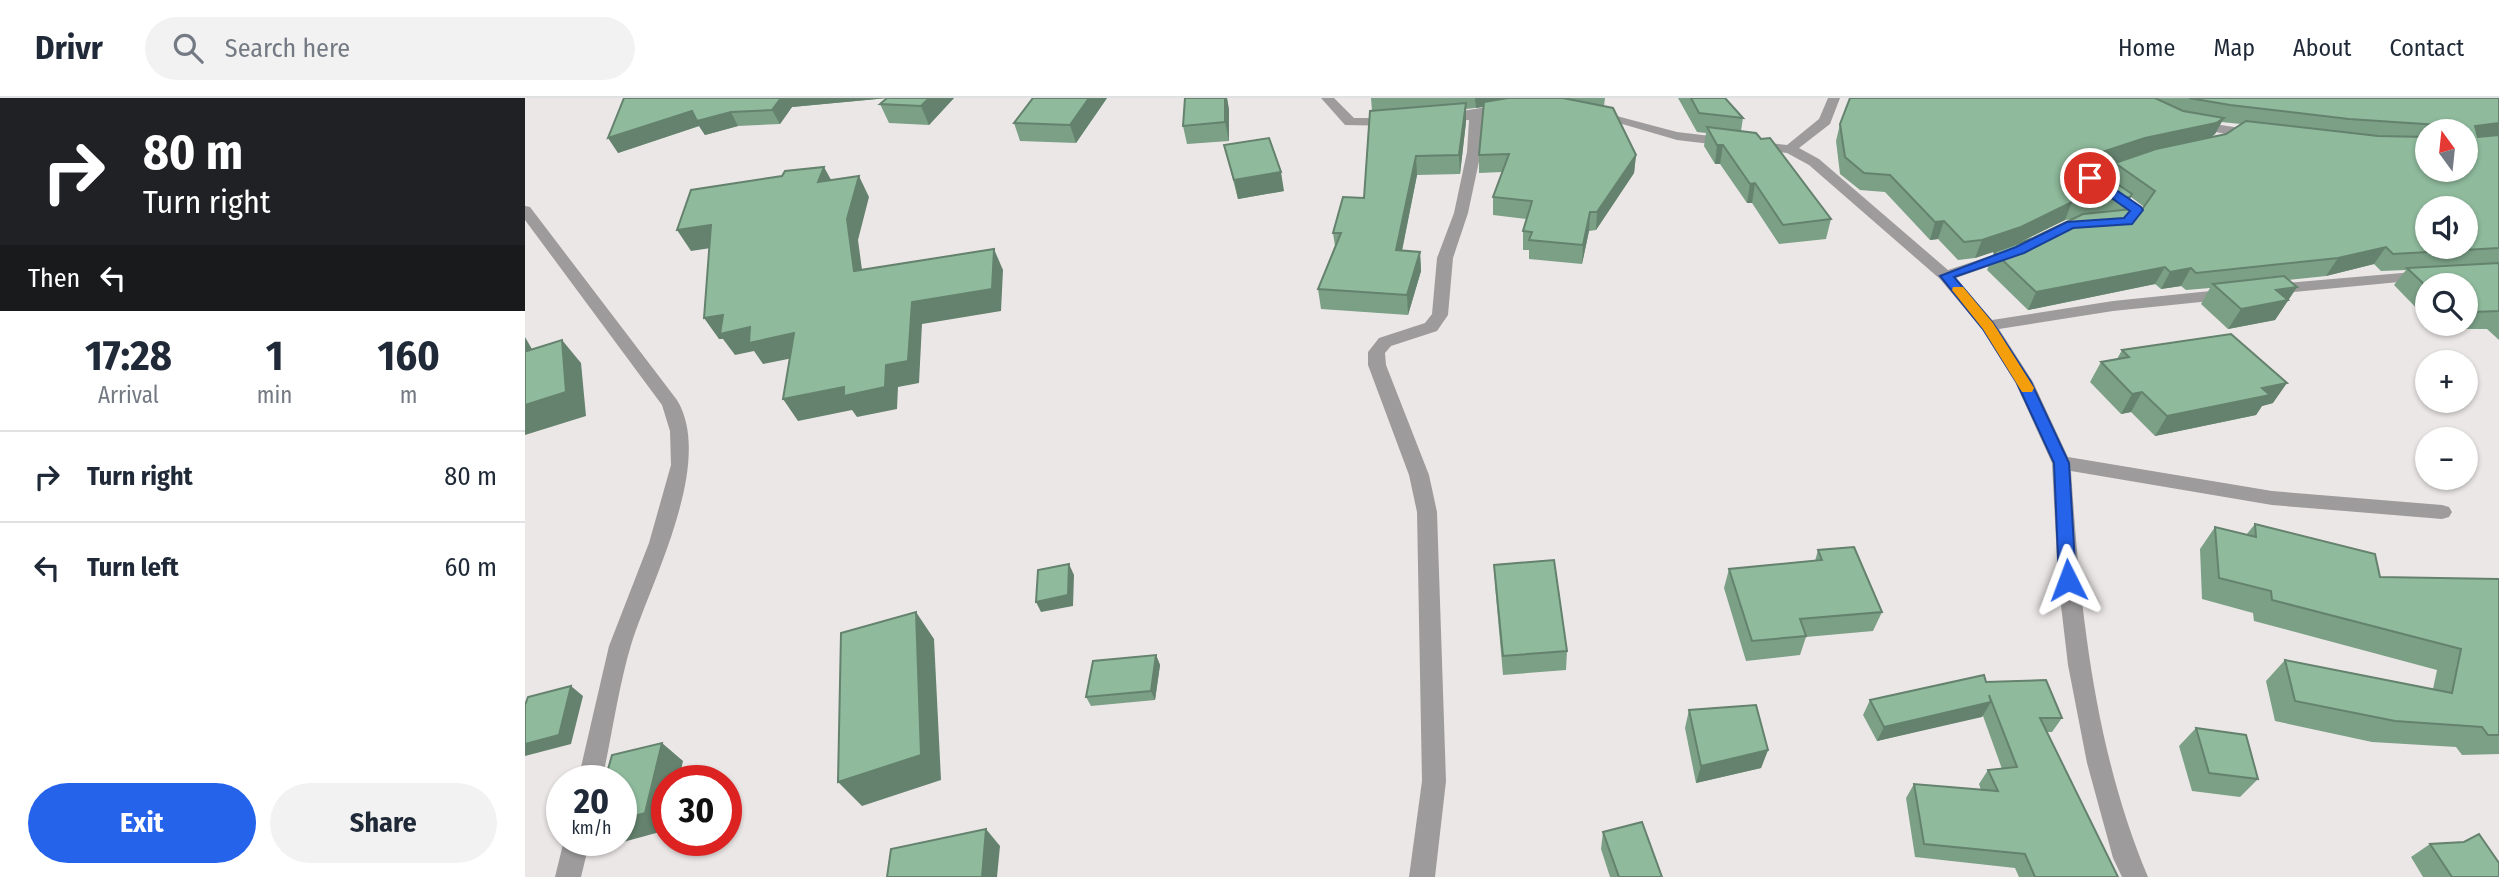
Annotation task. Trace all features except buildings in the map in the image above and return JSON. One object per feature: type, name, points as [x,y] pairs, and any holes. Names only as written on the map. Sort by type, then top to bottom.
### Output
[{"type":"street","points":[[1327,98],[1350,122],[1374,124],[1476,115],[1525,106]]},
{"type":"street","points":[[1790,149],[1825,121],[1834,98]]},
{"type":"street","points":[[1570,109],[1677,136],[1790,149],[1814,162],[1946,276],[1988,326],[2024,382],[2061,463],[2068,580],[2079,665],[2099,762],[2126,858],[2136,877]]},
{"type":"street","points":[[1422,877],[1434,781],[1427,512],[1419,475],[1377,365],[1376,352],[1385,342],[1431,327],[1440,315],[1445,258],[1461,213],[1474,152],[1476,115]]},
{"type":"street","points":[[2181,121],[2239,132],[2212,145]]},
{"type":"street","points":[[2107,224],[2127,221],[2137,210],[2090,178],[2154,158]]},
{"type":"street","points":[[525,210],[671,404],[679,431],[681,464],[659,543],[620,646],[593,765]]},
{"type":"street","points":[[1946,276],[2030,245]]},
{"type":"street","points":[[1988,326],[2113,306],[2415,277]]},
{"type":"street","points":[[2061,463],[2272,498],[2442,512]]},
{"type":"street","points":[[568,877],[573,856]]},
{"type":"slow traffic","points":[[1958,290],[1988,326],[2027,388]]},
{"type":"route","points":[[2068,580],[2061,463],[2024,382],[1988,326],[1946,276],[2020,250],[2071,225],[2127,221],[2137,210],[2090,178]]}]
